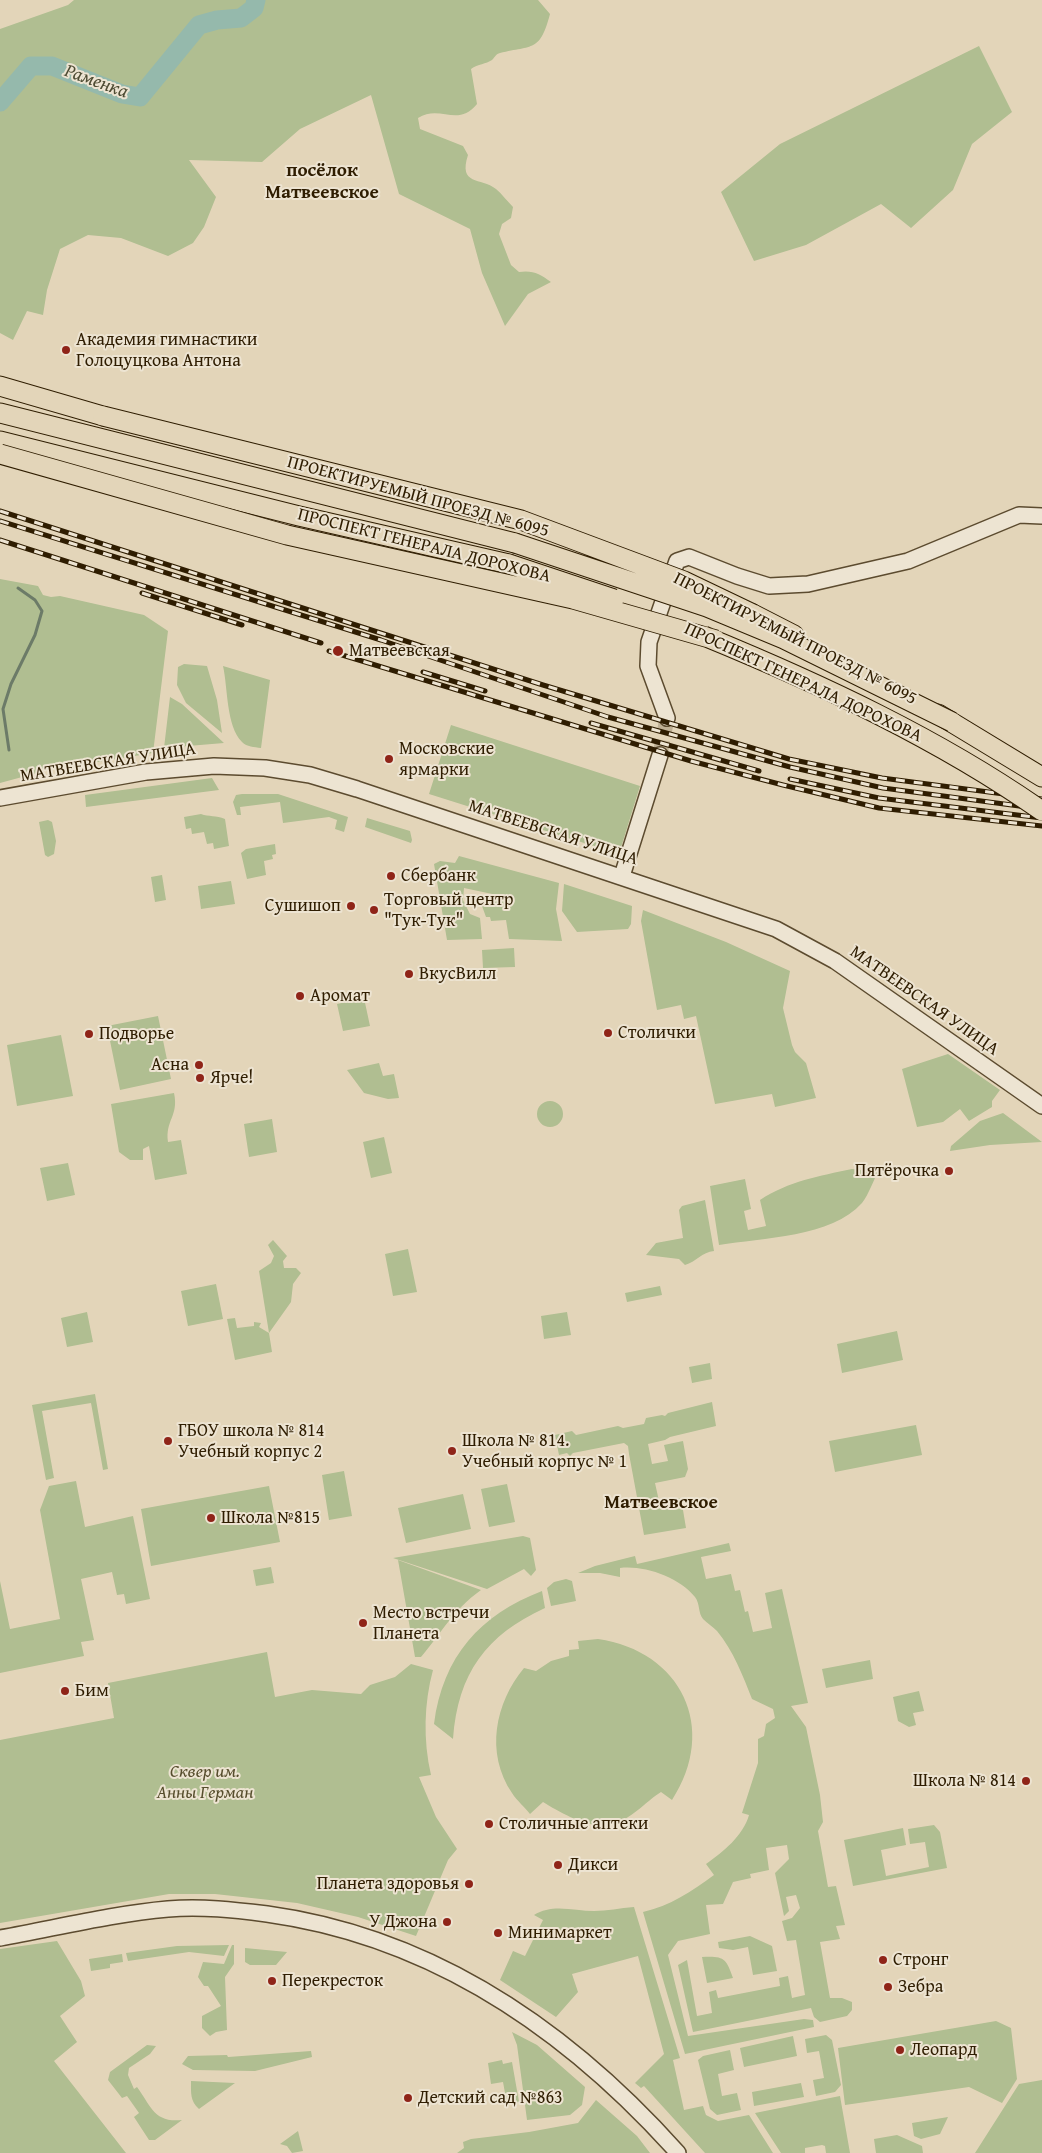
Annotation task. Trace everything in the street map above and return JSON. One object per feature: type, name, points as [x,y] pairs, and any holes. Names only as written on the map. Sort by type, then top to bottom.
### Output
[{"type":"main road","name":"ПРОЕКТИРУЕМЫЙ ПРОЕЗД № 6095","points":[[0,386],[103,416],[522,520],[684,582],[901,690],[952,722]]},
{"type":"main road","name":"ПРОСПЕКТ ГЕНЕРАЛА ДОРОХОВА","points":[[0,413],[516,543],[706,607],[784,639],[952,722],[1042,777]]},
{"type":"main road","name":"ПРОСПЕКТ ГЕНЕРАЛА ДОРОХОВА","points":[[0,441],[299,516],[509,564],[637,607],[716,640],[849,701],[927,741],[1042,811]]},
{"type":"main road","points":[[0,454],[287,535],[573,599],[716,640]]},
{"type":"street","points":[[667,718],[648,666],[649,642],[677,560],[689,557],[737,576],[769,586],[808,584],[908,562],[1019,515],[1042,516]]},
{"type":"street","points":[[622,876],[660,755]]},
{"type":"street","name":"МАТВЕЕВСКАЯ УЛИЦА","points":[[0,798],[160,770],[214,766],[265,768],[310,775],[622,876],[776,929],[806,944],[867,984],[1042,1106]]},
{"type":"street","points":[[0,1938],[128,1915],[187,1909],[243,1910],[311,1921],[366,1935],[455,1973],[541,2026],[604,2078],[648,2120],[678,2153]]},
{"type":"green space","points":[[74,0],[538,0],[550,14],[543,35],[534,45],[499,53],[492,60],[471,69],[477,104],[470,111],[456,115],[426,114],[418,118],[420,129],[463,146],[468,155],[466,172],[469,176],[496,189],[513,207],[511,218],[502,224],[499,234],[511,265],[519,272],[536,273],[551,282],[528,294],[505,326],[482,273],[470,229],[399,194],[371,95],[300,129],[262,162],[189,160],[216,197],[204,227],[193,243],[168,256],[121,238],[88,235],[60,249],[47,290],[43,315],[27,311],[13,340],[0,333],[0,29],[68,5]]},
{"type":"green space","points":[[979,46],[1012,112],[972,144],[953,190],[911,228],[881,204],[806,245],[754,261],[721,192],[780,144]]},
{"type":"green space","points":[[0,579],[38,586],[43,595],[51,597],[60,596],[144,615],[168,631],[153,753],[48,770],[0,783]]},
{"type":"green space","points":[[184,664],[207,666],[217,700],[222,733],[186,703],[177,685],[178,667]]},
{"type":"green space","points":[[223,666],[270,680],[261,748],[246,745],[237,735],[230,717]]},
{"type":"green space","points":[[170,697],[182,704],[224,743],[164,748]]},
{"type":"green space","points":[[451,725],[640,786],[619,854],[429,794]]},
{"type":"green space","points":[[212,778],[219,790],[86,807],[85,795]]},
{"type":"green space","points":[[278,794],[348,817],[344,832],[335,829],[337,820],[329,817],[283,823],[280,802],[240,807],[241,815],[237,815],[233,802],[236,795]]},
{"type":"green space","points":[[201,814],[225,819],[229,846],[214,849],[213,843],[207,844],[204,832],[192,834],[191,828],[186,829],[184,817]]},
{"type":"green space","points":[[367,818],[410,831],[411,843],[365,827]]},
{"type":"green space","points":[[48,820],[52,822],[56,841],[54,854],[48,857],[45,855],[39,822]]},
{"type":"green space","points":[[275,844],[276,854],[272,855],[273,859],[264,861],[266,875],[247,879],[241,853],[246,849]]},
{"type":"green space","points":[[459,856],[559,883],[556,909],[562,941],[509,939],[506,920],[491,921],[490,917],[486,917],[482,906],[495,900],[497,895],[464,888],[463,900],[470,914],[480,918],[482,939],[447,940],[434,864],[440,861],[455,863]]},
{"type":"green space","points":[[162,875],[166,900],[155,902],[151,877]]},
{"type":"green space","points":[[231,881],[235,904],[201,909],[198,886]]},
{"type":"green space","points":[[564,884],[632,906],[631,924],[628,929],[577,932],[562,911]]},
{"type":"green space","points":[[643,910],[726,942],[790,971],[783,1008],[792,1045],[795,1052],[806,1063],[816,1098],[775,1107],[772,1094],[715,1104],[696,1016],[684,1019],[681,1005],[657,1010],[641,921]]},
{"type":"green space","points":[[514,948],[515,967],[483,968],[482,950]]},
{"type":"green space","points":[[364,998],[370,1026],[343,1031],[337,1004]]},
{"type":"green space","points":[[158,1016],[171,1079],[120,1090],[107,1026]]},
{"type":"green space","points":[[61,1035],[73,1096],[17,1106],[7,1045]]},
{"type":"green space","points":[[948,1054],[1000,1090],[992,1101],[992,1107],[969,1121],[960,1109],[943,1122],[917,1127],[902,1069]]},
{"type":"green space","points":[[379,1063],[383,1076],[394,1074],[399,1098],[388,1099],[364,1093],[347,1070]]},
{"type":"green space","points":[[174,1093],[175,1107],[168,1128],[168,1142],[181,1140],[187,1174],[155,1180],[149,1146],[143,1149],[143,1160],[130,1160],[119,1152],[111,1104]]},
{"type":"green space","points":[[550,1101],[559,1105],[563,1114],[559,1123],[550,1127],[541,1123],[537,1114],[541,1105]]},
{"type":"green space","points":[[1003,1113],[1042,1142],[990,1145],[950,1151],[951,1146],[980,1121]]},
{"type":"green space","points":[[272,1119],[277,1152],[249,1157],[244,1124]]},
{"type":"green space","points":[[384,1137],[392,1173],[371,1178],[363,1142]]},
{"type":"green space","points":[[68,1163],[75,1195],[47,1201],[40,1168]]},
{"type":"green space","points":[[852,1169],[878,1172],[862,1203],[849,1214],[833,1223],[795,1234],[719,1245],[710,1186],[745,1179],[751,1209],[744,1211],[748,1230],[766,1226],[760,1200],[793,1184]]},
{"type":"green space","points":[[705,1200],[714,1251],[706,1253],[685,1265],[679,1259],[646,1255],[656,1243],[683,1238],[679,1210],[682,1206]]},
{"type":"green space","points":[[273,1240],[287,1256],[283,1261],[284,1268],[296,1268],[301,1273],[293,1284],[291,1302],[269,1333],[259,1271],[271,1263],[274,1256],[268,1245]]},
{"type":"green space","points":[[408,1249],[417,1292],[393,1296],[385,1254]]},
{"type":"green space","points":[[216,1284],[223,1319],[188,1326],[181,1291]]},
{"type":"green space","points":[[660,1286],[662,1295],[627,1302],[625,1293]]},
{"type":"green space","points":[[87,1312],[93,1342],[67,1347],[61,1318]]},
{"type":"green space","points":[[567,1312],[571,1335],[544,1339],[541,1316]]},
{"type":"green space","points":[[235,1318],[237,1328],[254,1326],[254,1322],[261,1323],[259,1327],[269,1333],[272,1352],[235,1360],[227,1319]]},
{"type":"green space","points":[[897,1331],[903,1360],[842,1373],[837,1344]]},
{"type":"green space","points":[[710,1363],[712,1379],[692,1383],[689,1367]]},
{"type":"green space","points":[[95,1394],[108,1469],[103,1470],[91,1403],[42,1411],[54,1478],[46,1480],[32,1405]]},
{"type":"green space","points":[[712,1402],[716,1426],[648,1444],[652,1464],[668,1461],[664,1445],[683,1441],[688,1469],[685,1477],[655,1483],[659,1501],[681,1498],[686,1528],[644,1535],[628,1446],[624,1443],[573,1453],[570,1456],[567,1453],[559,1455],[555,1435],[572,1431],[576,1435],[618,1426],[623,1428],[644,1424],[646,1418],[665,1416],[668,1413]]},
{"type":"green space","points":[[916,1425],[922,1455],[835,1472],[829,1441]]},
{"type":"green space","points":[[344,1471],[352,1516],[329,1520],[322,1475]]},
{"type":"green space","points":[[76,1481],[85,1527],[133,1516],[150,1599],[126,1604],[124,1594],[117,1595],[112,1572],[81,1579],[94,1640],[81,1642],[84,1656],[0,1673],[0,1581],[10,1629],[60,1619],[40,1510],[49,1486]]},
{"type":"green space","points":[[507,1484],[515,1522],[489,1527],[481,1489]]},
{"type":"green space","points":[[269,1486],[280,1542],[151,1566],[141,1509]]},
{"type":"green space","points":[[463,1494],[471,1529],[406,1543],[398,1508]]},
{"type":"green space","points":[[523,1536],[530,1538],[536,1570],[531,1576],[524,1569],[487,1589],[393,1558]]},
{"type":"green space","points":[[729,1543],[731,1551],[701,1557],[706,1579],[731,1574],[735,1591],[740,1590],[745,1612],[748,1611],[753,1632],[772,1628],[765,1593],[782,1589],[808,1703],[791,1706],[806,1727],[820,1795],[823,1822],[818,1831],[828,1887],[836,1886],[845,1925],[836,1926],[840,1939],[820,1942],[830,1998],[842,1998],[852,2002],[852,2010],[847,2016],[820,2022],[814,2017],[811,2008],[693,2032],[678,1965],[687,1960],[697,2016],[712,2013],[709,1992],[716,1990],[718,1998],[780,1986],[779,1978],[788,1976],[792,1998],[805,1995],[796,1940],[787,1941],[782,1921],[792,1918],[800,1908],[796,1895],[786,1897],[789,1911],[784,1916],[775,1873],[789,1859],[787,1845],[766,1848],[769,1870],[750,1874],[751,1878],[733,1882],[723,1904],[706,1905],[710,1934],[678,1941],[668,1955],[688,2036],[804,2019],[813,2020],[814,2027],[685,2054],[643,1912],[672,1902],[714,1875],[706,1864],[737,1837],[749,1815],[742,1813],[758,1763],[758,1739],[764,1736],[766,1724],[775,1718],[773,1709],[752,1699],[728,1646],[717,1631],[703,1619],[695,1597],[680,1584],[661,1574],[640,1568],[620,1568],[620,1577],[600,1573],[578,1573],[595,1566],[635,1556],[637,1564]]},
{"type":"green space","points":[[398,1560],[481,1590],[462,1606],[421,1657],[415,1657]]},
{"type":"green space","points":[[271,1567],[274,1583],[256,1586],[253,1570]]},
{"type":"green space","points":[[566,1579],[572,1581],[576,1601],[551,1606],[547,1588],[554,1582]]},
{"type":"green space","points":[[542,1591],[545,1608],[506,1631],[491,1644],[479,1659],[461,1694],[453,1739],[434,1724],[446,1678],[456,1658],[468,1641],[500,1612]]},
{"type":"green space","points":[[598,1639],[627,1646],[651,1659],[670,1676],[684,1697],[691,1721],[692,1746],[686,1773],[672,1800],[661,1792],[632,1815],[612,1824],[594,1825],[585,1823],[543,1802],[530,1814],[512,1793],[498,1762],[496,1745],[500,1712],[514,1682],[524,1668],[536,1671],[551,1661],[569,1656],[569,1650],[579,1649],[578,1641]]},
{"type":"green space","name":"Сквер им. Анны Герман","points":[[267,1652],[275,1697],[312,1690],[361,1694],[370,1685],[395,1677],[411,1664],[433,1670],[426,1708],[428,1762],[431,1775],[419,1777],[436,1817],[457,1849],[448,1860],[416,1936],[358,1917],[297,1903],[215,1894],[169,1894],[0,1923],[0,1740],[114,1718],[108,1683]]},
{"type":"green space","points":[[870,1660],[873,1679],[826,1688],[822,1669]]},
{"type":"green space","points":[[919,1691],[924,1711],[913,1713],[916,1725],[909,1727],[898,1721],[893,1697]]},
{"type":"green space","points":[[934,1825],[940,1832],[947,1868],[853,1886],[844,1840],[903,1828],[906,1845],[881,1850],[886,1876],[929,1867],[925,1842],[910,1844],[908,1829]]},
{"type":"green space","points":[[634,1907],[680,2058],[673,2060],[684,2110],[703,2106],[706,2115],[718,2121],[749,2115],[773,2153],[705,2153],[644,2086],[641,2088],[635,2083],[664,2054],[638,1956],[572,1974],[578,1992],[556,2017],[500,1980],[513,1951],[525,1956],[543,1920],[534,1915],[541,1911],[564,1908],[604,1911]]},
{"type":"green space","points":[[750,1936],[772,1946],[777,1971],[753,1975],[748,1947],[733,1950],[719,1948],[718,1942]]},
{"type":"green space","points":[[57,1941],[81,1981],[85,1996],[60,2016],[77,2042],[54,2061],[126,2153],[0,2153],[0,1949]]},
{"type":"green space","points":[[229,1945],[224,1956],[189,1952],[128,1961],[126,1953],[177,1946]]},
{"type":"green space","points":[[232,1945],[234,1945],[234,1964],[225,1977],[227,2030],[216,2032],[210,2036],[202,2028],[202,2016],[221,2006],[208,1986],[204,1986],[198,1977],[203,1962],[224,1964]]},
{"type":"green space","points":[[245,1948],[287,1952],[276,1965],[250,1965],[245,1962]]},
{"type":"green space","points":[[122,1954],[123,1962],[110,1964],[110,1968],[91,1971],[89,1959]]},
{"type":"green space","points":[[702,1957],[720,1958],[726,1962],[733,1978],[707,1983]]},
{"type":"green space","points":[[996,2021],[1011,2028],[1017,2079],[1002,2103],[969,2087],[845,2105],[838,2048]]},
{"type":"green space","points":[[512,2032],[537,2045],[585,2087],[582,2105],[570,2115],[527,2120],[517,2045]]},
{"type":"green space","points":[[826,2035],[832,2040],[841,2085],[835,2092],[816,2096],[813,2080],[824,2078],[819,2051],[807,2053],[805,2039]]},
{"type":"green space","points":[[793,2036],[797,2056],[744,2067],[740,2048]]},
{"type":"green space","points":[[147,2045],[156,2046],[150,2054],[129,2068],[128,2075],[134,2089],[137,2087],[150,2107],[159,2116],[165,2119],[182,2120],[155,2140],[149,2140],[134,2117],[139,2113],[127,2096],[122,2098],[108,2080],[110,2072]]},
{"type":"green space","points":[[730,2050],[734,2070],[718,2074],[722,2096],[737,2093],[741,2110],[717,2115],[710,2109],[698,2060],[703,2056]]},
{"type":"green space","points":[[311,2051],[312,2057],[255,2071],[193,2070],[182,2064],[188,2056],[227,2055],[228,2057]]},
{"type":"green space","points":[[502,2060],[503,2064],[512,2062],[519,2102],[507,2104],[503,2082],[491,2084],[488,2063]]},
{"type":"green space","points":[[1042,2080],[1042,2153],[975,2153],[1019,2084]]},
{"type":"green space","points":[[191,2081],[235,2083],[199,2109],[191,2093]]},
{"type":"green space","points":[[801,2083],[804,2097],[754,2106],[752,2092]]},
{"type":"green space","points":[[840,2096],[850,2153],[826,2153],[825,2146],[822,2145],[805,2148],[805,2153],[781,2153],[755,2113]]},
{"type":"green space","points":[[596,2100],[637,2136],[650,2153],[457,2153],[464,2148],[463,2142],[471,2139],[529,2132],[578,2123]]},
{"type":"green space","points":[[948,2117],[940,2134],[921,2139],[914,2136],[912,2123]]},
{"type":"green space","points":[[298,2131],[303,2151],[292,2153],[287,2146],[280,2144]]},
{"type":"green space","points":[[897,2135],[922,2146],[923,2153],[876,2153],[874,2139]]},
{"type":"waterway","name":"Раменка","points":[[0,102],[31,66],[52,66],[122,94],[140,97],[199,25],[217,20],[241,18],[254,8],[256,0]]},
{"type":"waterway","points":[[9,750],[3,709],[11,684],[35,635],[42,611],[35,600],[18,588]]},
{"type":"tunnel","points":[[660,755],[667,718]]},
{"type":"railway","points":[[0,511],[543,685],[789,759],[882,778],[1042,799]]},
{"type":"railway","points":[[0,521],[381,640],[608,717],[790,767],[883,788],[1042,809]]},
{"type":"railway","points":[[0,540],[321,643]]},
{"type":"railway","points":[[142,593],[242,625]]},
{"type":"railway","points":[[329,651],[691,761],[783,785],[879,808],[1042,826]]},
{"type":"railway","points":[[423,672],[485,691]]},
{"type":"railway","points":[[591,723],[759,771]]},
{"type":"railway","points":[[790,779],[879,798],[1042,818]]},
{"type":"place","name":"Академия гимнастики Голоцуцкова Антона","points":[[66,350]]},
{"type":"place","name":"Матвеевская","points":[[338,651]]},
{"type":"place","name":"Московские ярмарки","points":[[389,759]]},
{"type":"place","name":"Сбербанк","points":[[391,876]]},
{"type":"place","name":"Сушишоп","points":[[351,906]]},
{"type":"place","name":"Торговый центр \"Тук-Тук\"","points":[[374,910]]},
{"type":"place","name":"ВкусВилл","points":[[409,974]]},
{"type":"place","name":"Аромат","points":[[300,996]]},
{"type":"place","name":"Столички","points":[[608,1033]]},
{"type":"place","name":"Подворье","points":[[89,1034]]},
{"type":"place","name":"Асна","points":[[199,1065]]},
{"type":"place","name":"Ярче!","points":[[200,1078]]},
{"type":"place","name":"Пятёрочка","points":[[949,1171]]},
{"type":"place","name":"ГБОУ школа № 814 Учебный корпус 2","points":[[168,1441]]},
{"type":"place","name":"Школа № 814. Учебный корпус № 1","points":[[452,1451]]},
{"type":"place","name":"Школа №815","points":[[211,1518]]},
{"type":"place","name":"Место встречи Планета","points":[[363,1623]]},
{"type":"place","name":"Бим","points":[[65,1691]]},
{"type":"place","name":"Школа № 814","points":[[1026,1781]]},
{"type":"place","name":"Столичные аптеки","points":[[489,1824]]},
{"type":"place","name":"Дикси","points":[[558,1865]]},
{"type":"place","name":"Планета здоровья","points":[[469,1884]]},
{"type":"place","name":"У Джона","points":[[447,1922]]},
{"type":"place","name":"Минимаркет","points":[[498,1933]]},
{"type":"place","name":"Стронг","points":[[883,1960]]},
{"type":"place","name":"Перекресток","points":[[272,1981]]},
{"type":"place","name":"Зебра","points":[[888,1987]]},
{"type":"place","name":"Леопард","points":[[900,2050]]},
{"type":"place","name":"Детский сад №863","points":[[408,2098]]},
{"type":"district","name":"посёлок Матвеевское","points":[[322,182]]},
{"type":"district","name":"Матвеевское","points":[[661,1503]]}]
